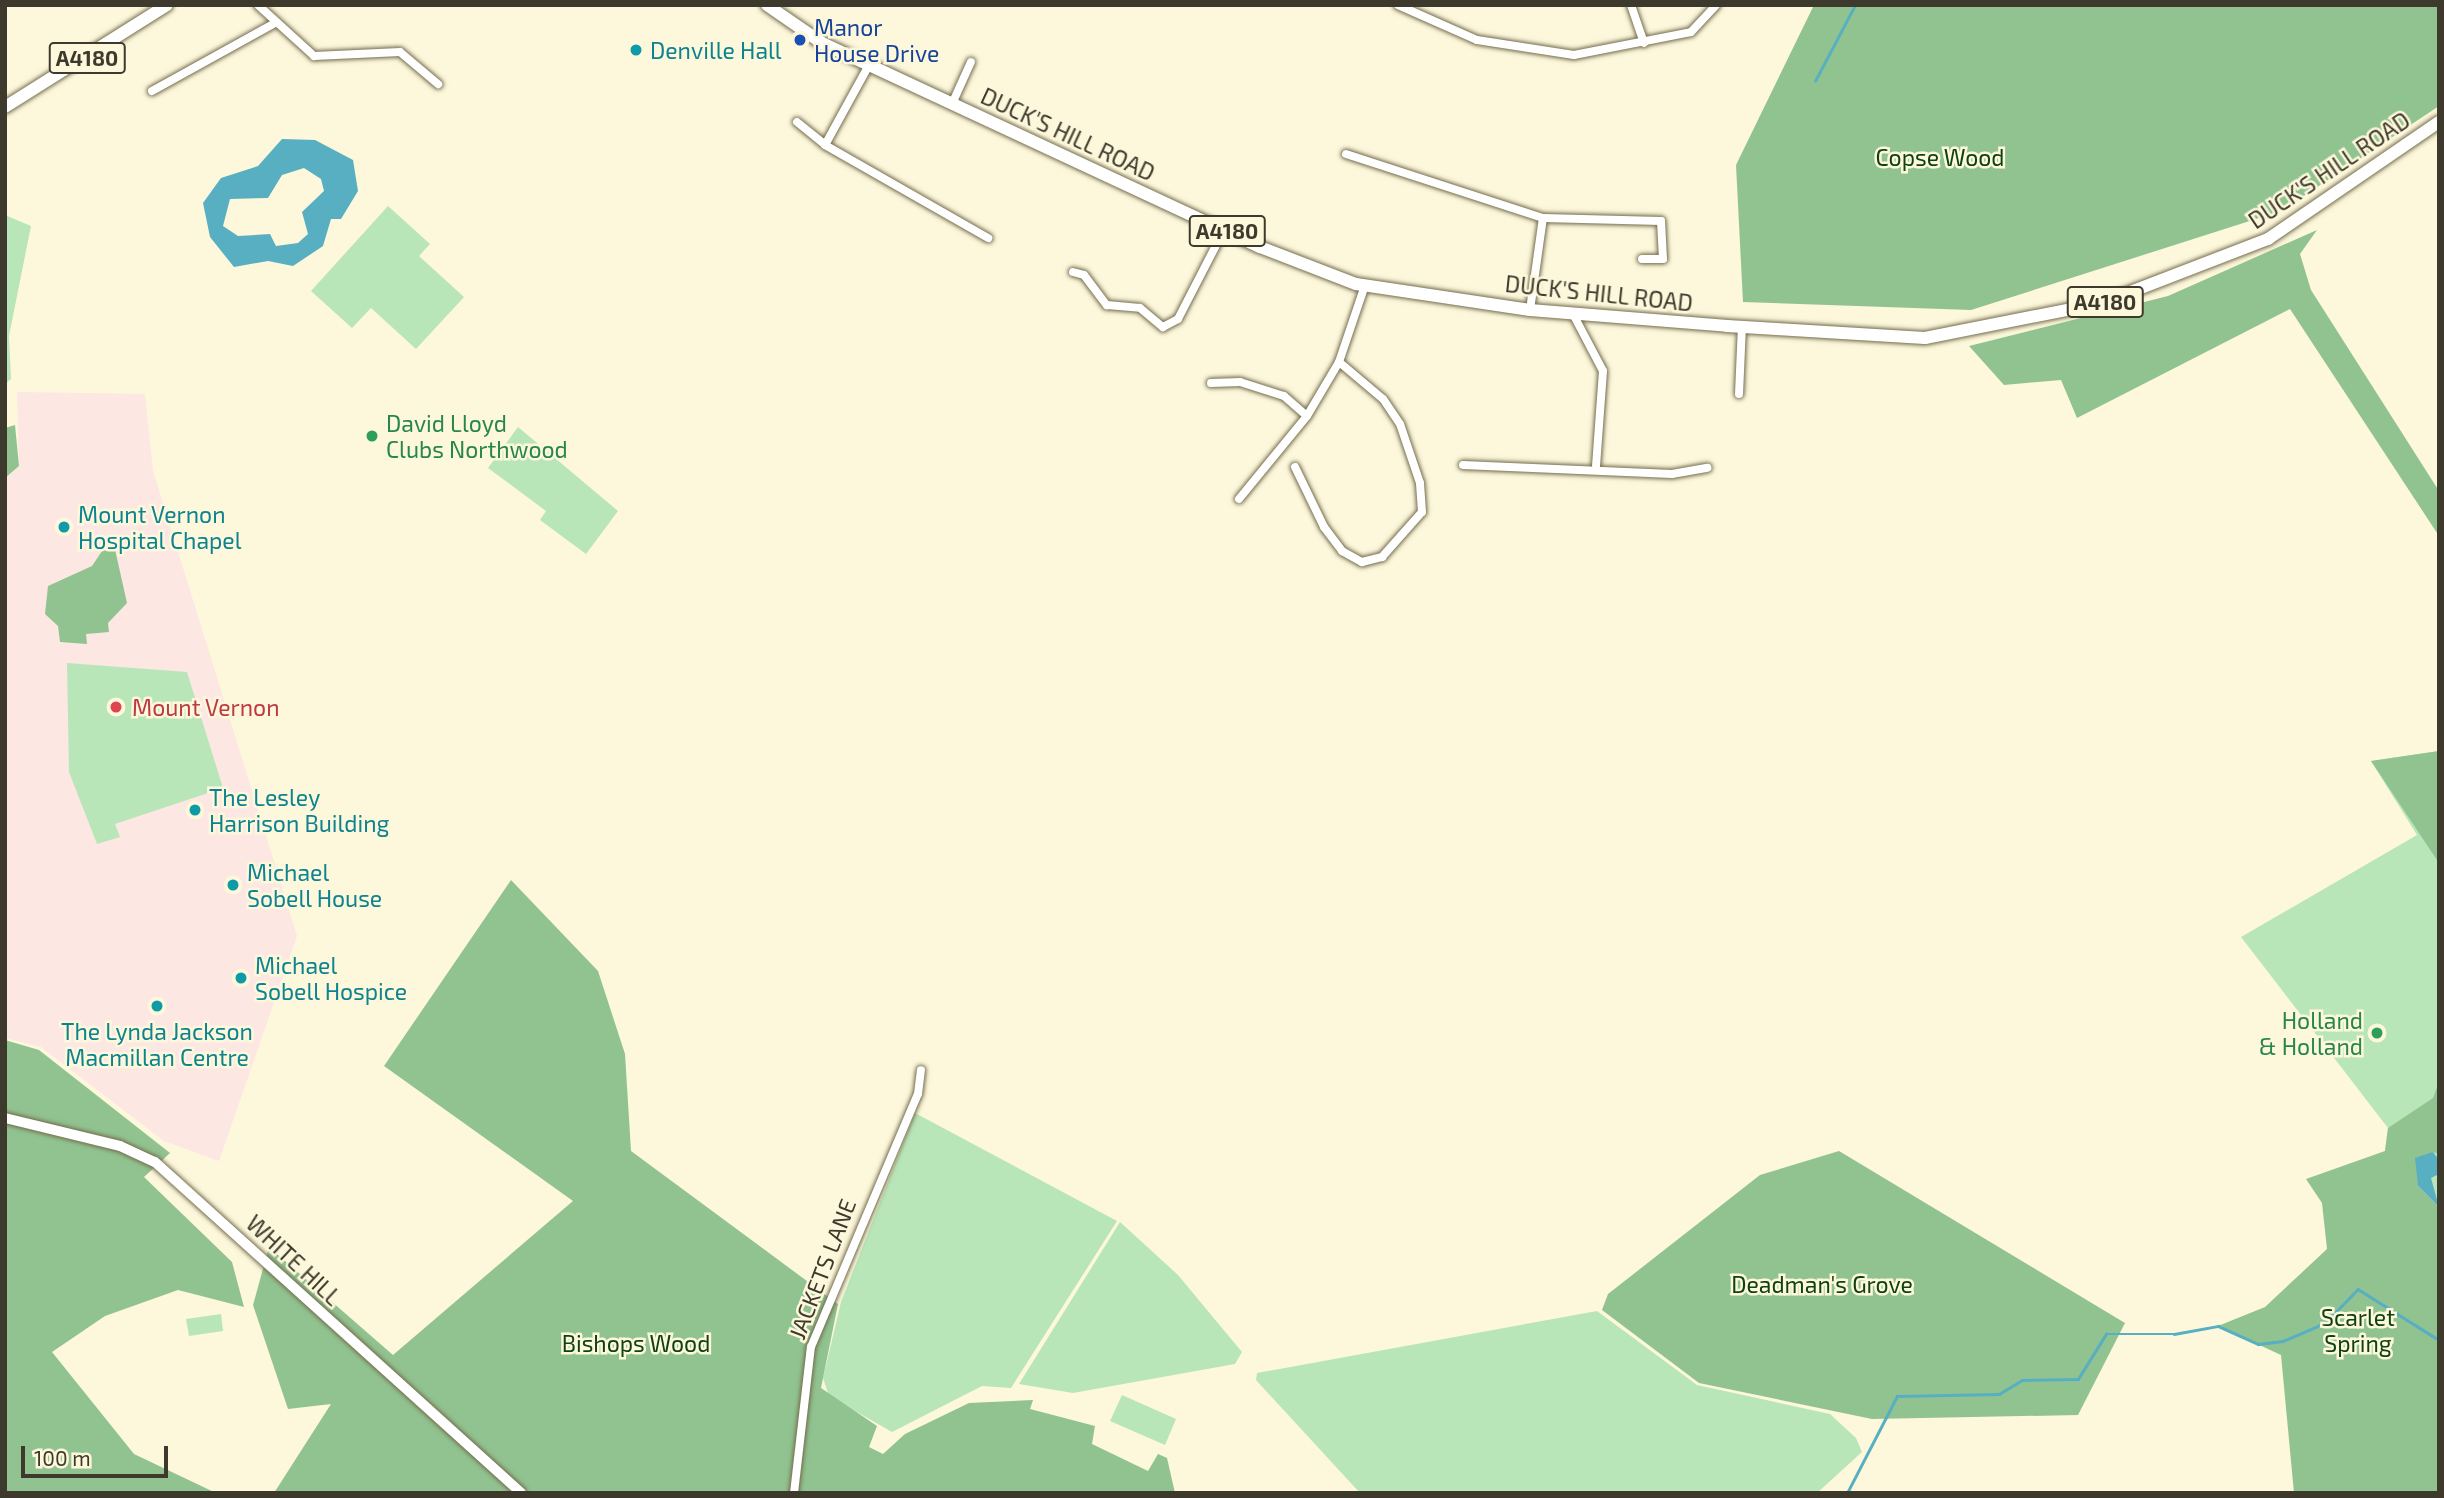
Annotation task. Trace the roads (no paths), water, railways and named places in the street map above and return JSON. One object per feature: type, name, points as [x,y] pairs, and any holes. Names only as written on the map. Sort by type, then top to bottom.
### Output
[{"type":"main road","name":"A4180","points":[[5,107],[167,5]]},
{"type":"main road","name":"DUCK'S HILL ROAD","points":[[767,5],[822,43],[952,104],[1224,230],[1365,285],[1530,310],[1742,326],[1926,338],[2102,303],[2268,239],[2439,122]]},
{"type":"street","points":[[258,5],[314,56],[400,52],[438,85]]},
{"type":"street","points":[[1398,5],[1477,40],[1574,55],[1644,43],[1703,26],[1716,5]]},
{"type":"street","points":[[1631,5],[1644,43]]},
{"type":"street","points":[[152,91],[275,23]]},
{"type":"street","points":[[952,104],[971,62]]},
{"type":"street","points":[[825,145],[869,65]]},
{"type":"street","points":[[797,122],[825,145],[988,237]]},
{"type":"street","points":[[1346,154],[1543,218],[1661,221],[1663,259],[1642,260]]},
{"type":"street","points":[[1530,310],[1543,218]]},
{"type":"street","points":[[1073,272],[1084,275],[1107,305],[1140,308],[1163,327],[1178,319],[1224,230]]},
{"type":"street","points":[[1239,499],[1307,416],[1339,362],[1365,285]]},
{"type":"street","points":[[1573,314],[1603,371],[1596,466]]},
{"type":"street","points":[[1739,394],[1742,326]]},
{"type":"street","points":[[1295,467],[1329,535],[1362,562],[1382,557],[1422,512],[1420,483],[1400,424],[1383,399],[1339,362]]},
{"type":"street","points":[[1211,383],[1240,382],[1284,396],[1307,416]]},
{"type":"street","points":[[1463,465],[1596,466],[1672,474],[1707,468]]},
{"type":"street","name":"JACKETS LANE","points":[[794,1493],[811,1347],[918,1094],[920,1070]]},
{"type":"street","name":"WHITE HILL","points":[[5,1118],[120,1146],[155,1162],[521,1493]]},
{"type":"water","points":[[282,139],[315,140],[353,160],[358,191],[341,219],[331,219],[323,246],[293,266],[268,261],[234,267],[210,237],[203,203],[221,178],[258,166]],"holes":[[[304,168],[321,179],[324,191],[302,212],[308,234],[298,243],[276,246],[270,234],[238,236],[223,226],[230,199],[268,198],[282,175]]]},
{"type":"water","points":[[2433,1152],[2439,1160],[2439,1174],[2431,1178],[2439,1207],[2418,1186],[2415,1158]]},
{"type":"waterway","points":[[1815,81],[1855,5]]},
{"type":"waterway","points":[[1847,1493],[1897,1396],[1999,1394],[2022,1380],[2078,1379],[2106,1334],[2174,1334],[2218,1326],[2258,1344],[2283,1341],[2325,1323],[2358,1289],[2439,1340]]},
{"type":"place","name":"Manor House Drive","points":[[800,40]]},
{"type":"place","name":"Denville Hall","points":[[636,50]]},
{"type":"place","name":"David Lloyd Clubs Northwood","points":[[372,436]]},
{"type":"place","name":"Mount Vernon Hospital Chapel","points":[[64,527]]},
{"type":"place","name":"Mount Vernon","points":[[116,707]]},
{"type":"place","name":"The Lesley Harrison Building","points":[[195,810]]},
{"type":"place","name":"Michael Sobell House","points":[[233,885]]},
{"type":"place","name":"Michael Sobell Hospice","points":[[241,978]]},
{"type":"place","name":"The Lynda Jackson Macmillan Centre","points":[[157,1006]]},
{"type":"place","name":"Holland & Holland","points":[[2377,1033]]},
{"type":"park label","name":"Copse Wood","points":[[1940,157]]},
{"type":"park label","name":"Deadman's Grove","points":[[1822,1284]]},
{"type":"park label","name":"Scarlet Spring","points":[[2358,1330]]},
{"type":"park label","name":"Bishops Wood","points":[[636,1343]]}]
